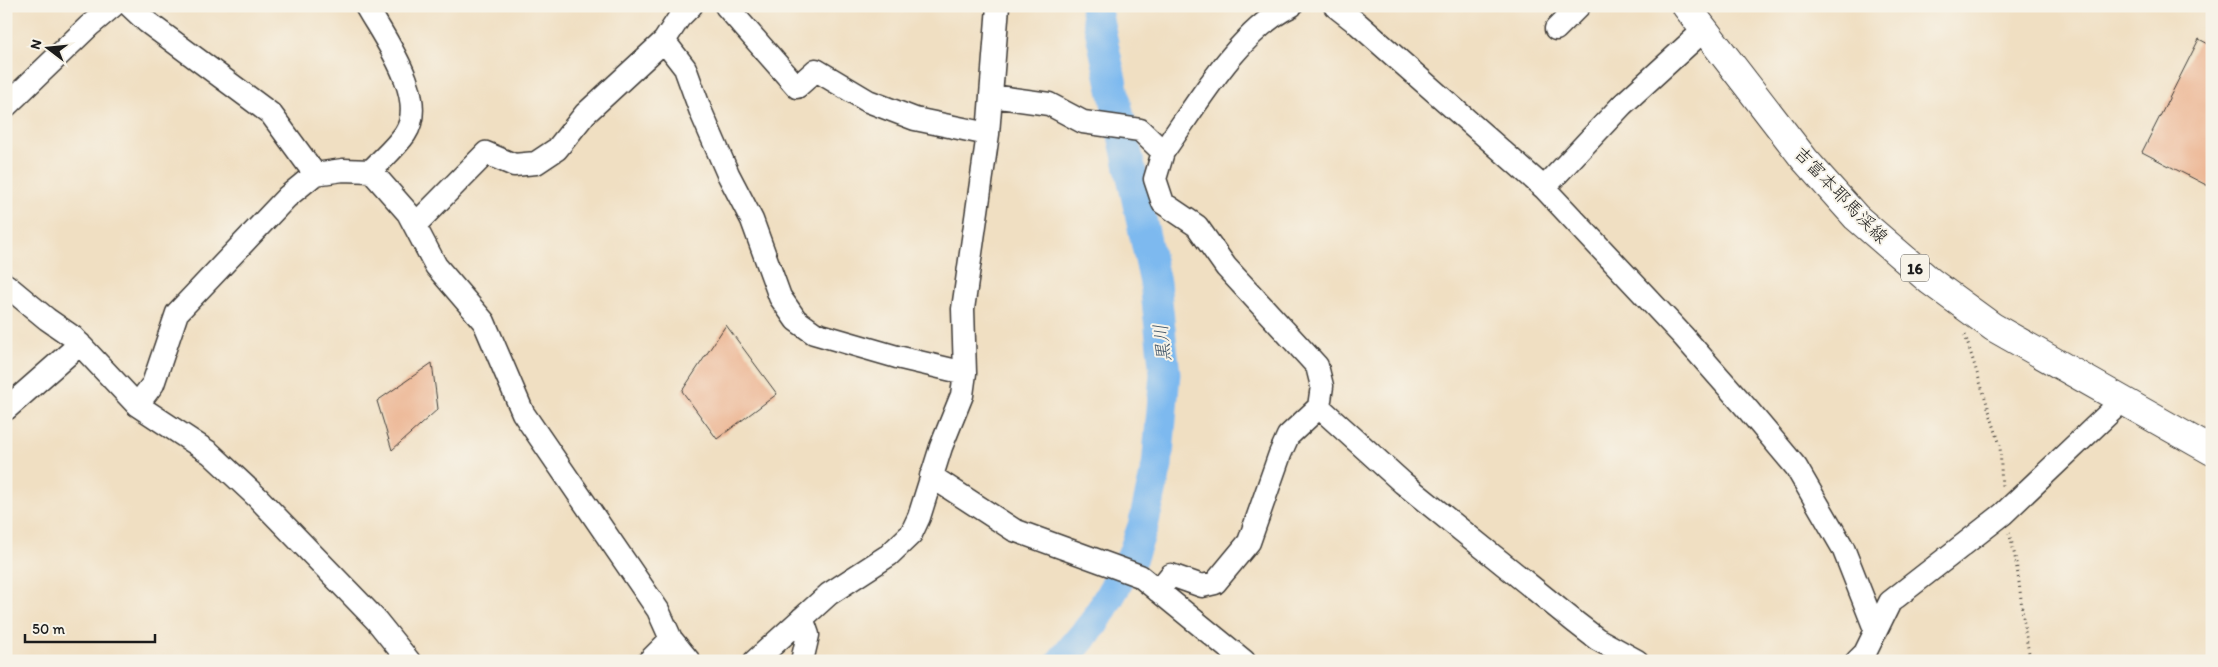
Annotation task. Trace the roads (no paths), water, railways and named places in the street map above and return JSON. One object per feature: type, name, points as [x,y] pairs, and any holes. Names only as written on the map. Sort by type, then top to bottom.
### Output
[{"type":"main road","name":"吉富本耶馬渓線","points":[[1686,6],[1805,160],[1856,217],[1930,281],[1993,327],[2212,451]]},
{"type":"street","points":[[6,106],[88,26],[113,6]]},
{"type":"street","points":[[130,6],[147,22],[272,114],[315,174]]},
{"type":"street","points":[[366,6],[400,66],[412,94],[412,116],[406,133],[371,171]]},
{"type":"street","points":[[416,224],[486,153],[514,165],[536,163],[557,149],[585,114],[664,40],[678,18],[691,6]]},
{"type":"street","points":[[726,6],[797,87],[816,70],[868,100],[915,119],[988,134]]},
{"type":"street","points":[[755,661],[829,594],[889,555],[911,534],[919,517],[931,476],[962,395],[965,373],[963,308],[988,134],[998,6]]},
{"type":"street","points":[[1158,591],[1171,575],[1202,586],[1215,584],[1249,542],[1288,436],[1319,407],[1322,386],[1317,366],[1226,266],[1197,226],[1163,203],[1155,180],[1163,152],[1223,68],[1247,40],[1269,19],[1291,6]]},
{"type":"street","points":[[1335,6],[1358,24],[1544,188],[1683,336],[1796,467],[1843,548],[1875,629]]},
{"type":"street","points":[[1556,29],[1579,6]]},
{"type":"street","points":[[1544,188],[1622,105],[1704,30]]},
{"type":"street","points":[[664,40],[685,68],[701,112],[728,174],[752,220],[780,297],[796,320],[814,333],[897,357],[965,373]]},
{"type":"street","points":[[992,96],[1049,104],[1083,122],[1140,130],[1163,152]]},
{"type":"street","points":[[137,405],[153,384],[177,313],[288,197],[315,174],[344,170],[371,171],[416,224],[436,266],[484,322],[524,413],[658,610],[671,639],[689,661]]},
{"type":"street","points":[[6,285],[80,344],[137,405],[210,453],[258,498],[376,620],[409,661]]},
{"type":"street","points":[[6,409],[80,344]]},
{"type":"street","points":[[1857,661],[1865,653],[1875,629],[1890,602],[2003,514],[2123,400]]},
{"type":"street","points":[[1319,407],[1403,483],[1575,622],[1597,639],[1637,661]]},
{"type":"street","points":[[931,476],[1014,530],[1086,558],[1140,576],[1244,661]]},
{"type":"street","points":[[802,618],[808,635],[802,661]]},
{"type":"street","points":[[649,661],[671,639]]},
{"type":"waterway","name":"黒川","points":[[1062,661],[1094,623],[1132,557],[1143,526],[1157,466],[1165,374],[1155,283],[1095,6]]}]
